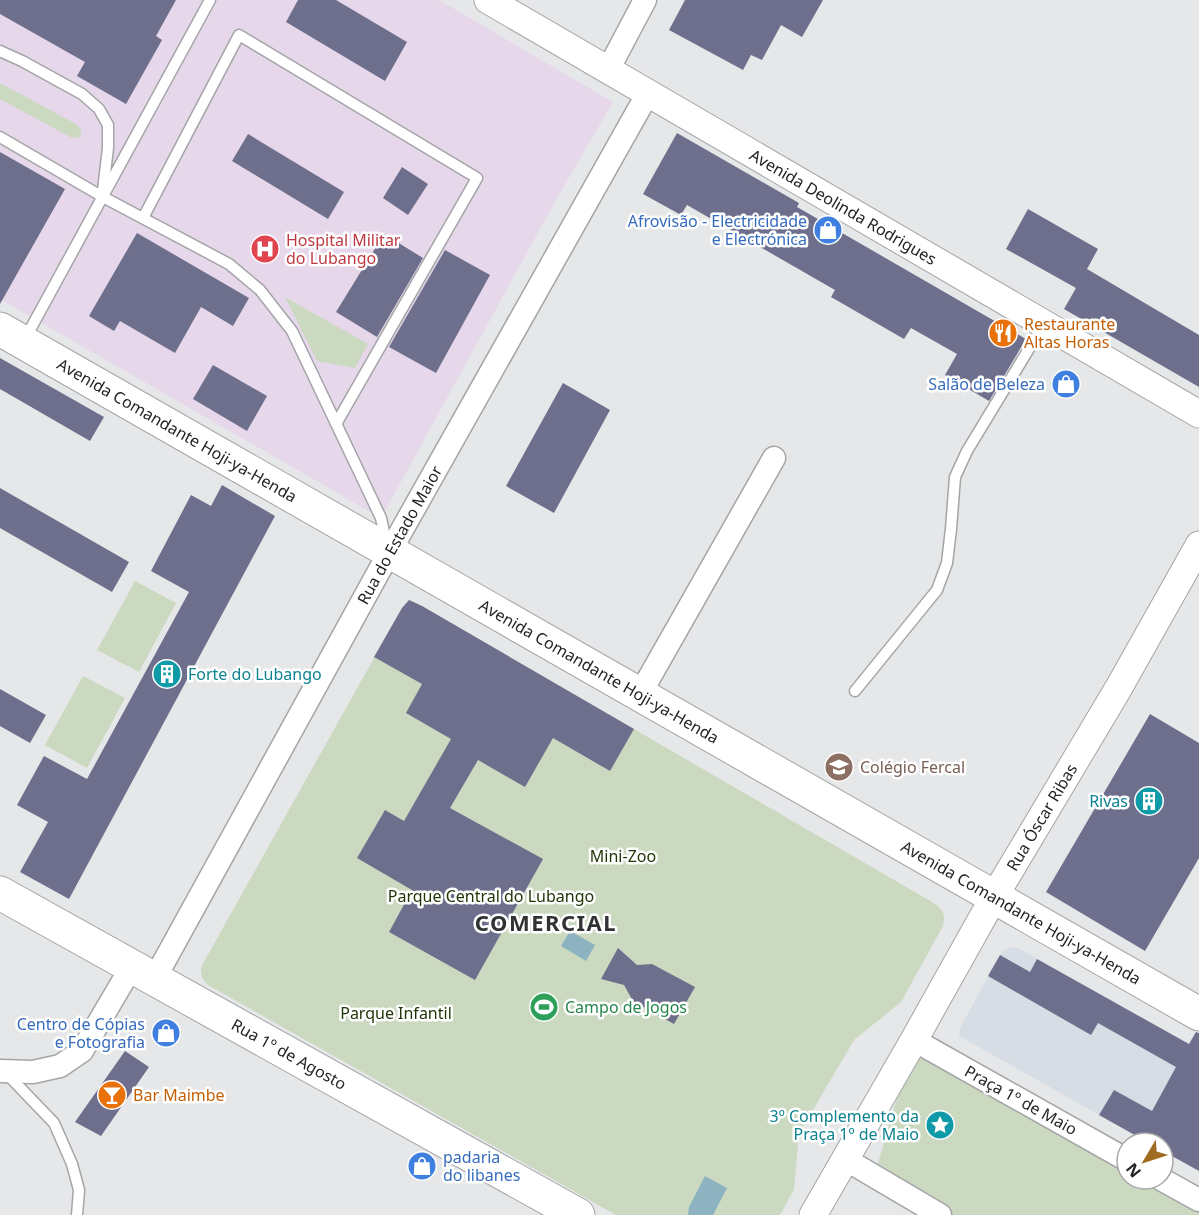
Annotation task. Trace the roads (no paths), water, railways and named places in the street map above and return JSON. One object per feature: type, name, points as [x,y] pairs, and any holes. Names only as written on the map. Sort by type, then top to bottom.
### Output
[{"type":"main road","name":"Avenida Comandante Hoji-ya-Henda","points":[[11,336],[1199,1014]]},
{"type":"main road","name":"Rua 1º de Agosto","points":[[0,892],[579,1215]]},
{"type":"street","name":"Avenida Deolinda Rodrigues","points":[[488,0],[1199,414]]},
{"type":"street","points":[[609,70],[645,0]]},
{"type":"street","name":"Rua do Estado Maior","points":[[2,1071],[33,1072],[60,1066],[82,1051],[143,972],[389,553],[648,93]]},
{"type":"street","points":[[640,694],[774,458]]},
{"type":"street","name":"Rua Óscar Ribas","points":[[813,1215],[994,897],[1118,689],[1199,545]]},
{"type":"street","name":"Praça 1º de Maio","points":[[914,1040],[1115,1153]]},
{"type":"street","points":[[845,1159],[940,1215]]},
{"type":"street","points":[[1175,1187],[1199,1200]]},
{"type":"lane","points":[[11,336],[103,196],[210,0]]},
{"type":"lane","points":[[143,218],[239,35],[477,178],[336,424]]},
{"type":"lane","points":[[0,51],[82,94],[99,109],[108,125],[103,196]]},
{"type":"lane","points":[[0,137],[229,264],[260,290],[291,331],[381,518],[389,553]]},
{"type":"lane","points":[[855,691],[937,590],[947,563],[955,477],[967,451],[1044,324]]},
{"type":"lane","points":[[2,1071],[54,1123],[72,1164],[79,1190],[77,1215]]},
{"type":"water","points":[[570,931],[595,945],[586,961],[561,946]]},
{"type":"water","points":[[705,1176],[727,1188],[713,1215],[688,1215],[689,1207]]},
{"type":"place","name":"Afrovisão - Electricidade e Electrónica","points":[[828,230]]},
{"type":"place","name":"Hospital Militar do Lubango","points":[[265,249]]},
{"type":"place","name":"Restaurante Altas Horas","points":[[1003,333]]},
{"type":"place","name":"Salão de Beleza","points":[[1066,384]]},
{"type":"place","name":"Forte do Lubango","points":[[167,674]]},
{"type":"place","name":"Colégio Fercal","points":[[839,767]]},
{"type":"place","name":"Rivas","points":[[1149,801]]},
{"type":"place","name":"Campo de Jogos","points":[[544,1007]]},
{"type":"place","name":"Centro de Cópias e Fotografia","points":[[166,1033]]},
{"type":"place","name":"Bar Maimbe","points":[[112,1095]]},
{"type":"place","name":"3º Complemento da Praça 1º de Maio","points":[[940,1125]]},
{"type":"place","name":"padaria do libanes","points":[[422,1166]]},
{"type":"district","name":"COMERCIAL","points":[[546,923]]},
{"type":"park label","name":"Mini-Zoo","points":[[623,856]]},
{"type":"park label","name":"Parque Central do Lubango","points":[[491,896]]},
{"type":"park label","name":"Parque Infantil","points":[[396,1013]]}]
